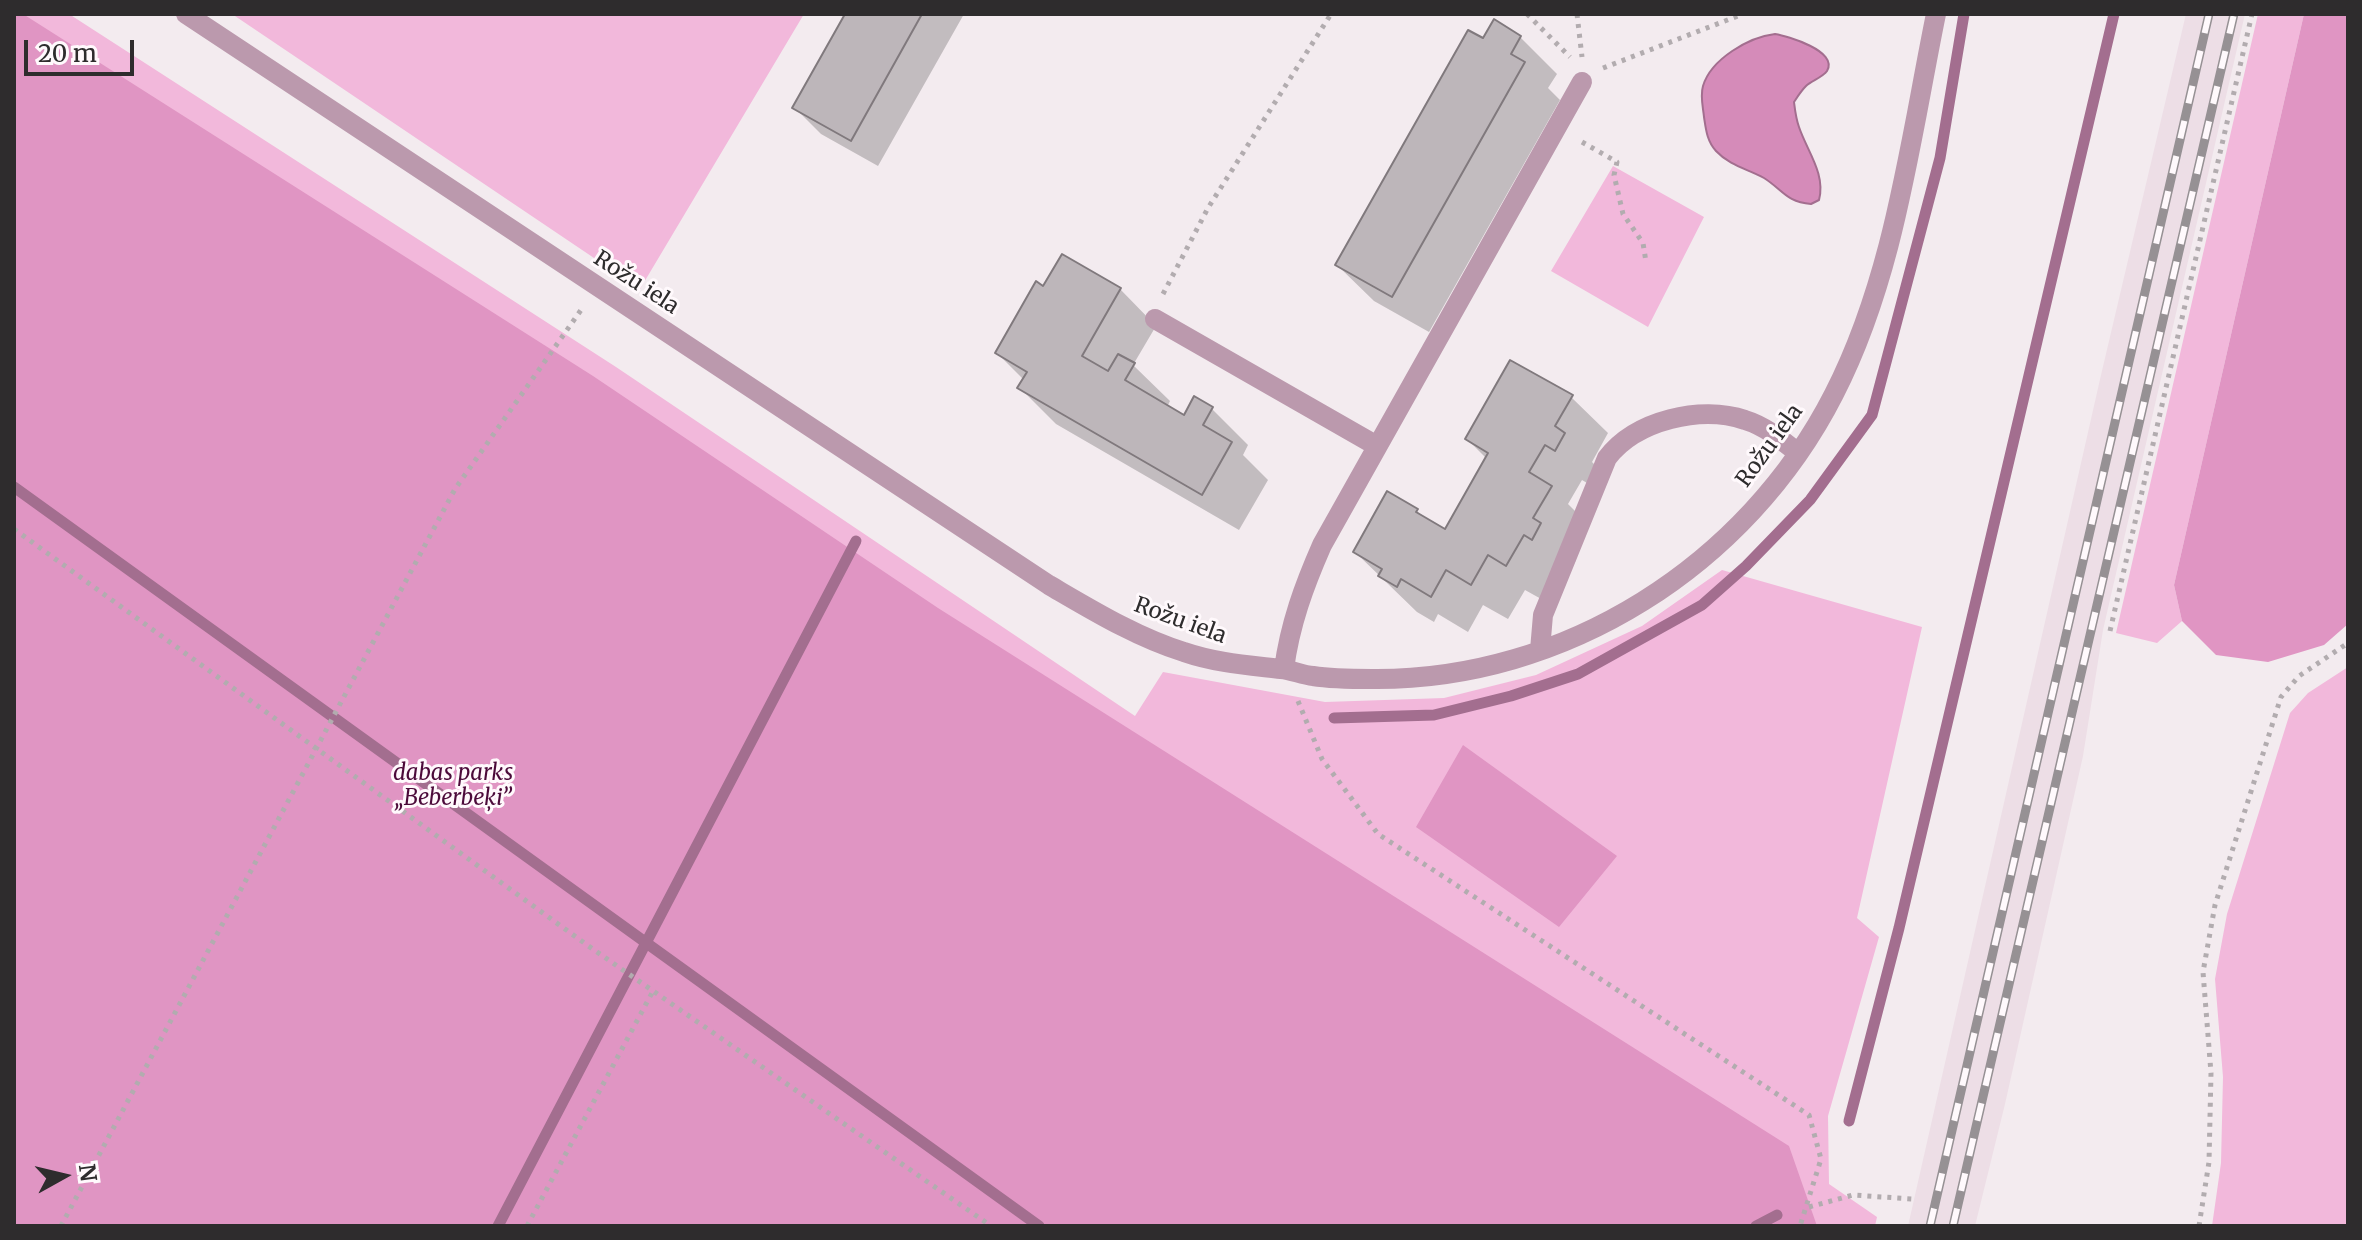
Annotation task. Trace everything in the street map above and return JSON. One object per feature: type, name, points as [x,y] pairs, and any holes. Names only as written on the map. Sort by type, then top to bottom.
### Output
[{"type":"street","name":"Rožu iela","points":[[186,14],[1049,585],[1101,615],[1182,652],[1245,667],[1284,669],[1331,678],[1417,677],[1490,665],[1540,650],[1629,611],[1683,576],[1732,533],[1778,482],[1798,453],[1834,393],[1860,337],[1891,235],[1936,14]]},
{"type":"street","points":[[1284,669],[1298,601],[1322,545],[1556,128],[1582,75]]},
{"type":"street","points":[[1155,319],[1377,446]]},
{"type":"street","points":[[1540,650],[1543,615],[1607,458],[1624,441],[1672,419],[1696,414],[1725,415],[1747,420],[1770,431],[1798,453]]},
{"type":"path","points":[[1155,319],[1167,283],[1208,208],[1331,14]]},
{"type":"path","points":[[1527,14],[1582,75]]},
{"type":"path","points":[[1577,14],[1582,75]]},
{"type":"path","points":[[1582,75],[1743,14]]},
{"type":"path","points":[[2110,631],[2252,14]]},
{"type":"path","points":[[1556,128],[1617,162],[1614,175],[1623,214],[1643,243],[1646,262]]},
{"type":"path","points":[[61,1226],[455,489],[597,286]]},
{"type":"path","points":[[14,529],[653,991],[991,1226]]},
{"type":"path","points":[[2199,1226],[2209,1162],[2211,1073],[2203,972],[2215,905],[2281,697],[2299,676],[2348,643]]},
{"type":"path","points":[[1284,669],[1322,759],[1378,834],[1809,1115],[1821,1159],[1800,1226]]},
{"type":"path","points":[[527,1226],[653,991]]},
{"type":"path","points":[[1808,1208],[1853,1195],[1912,1199]]},
{"type":"shaded area","points":[[2186,14],[2245,14],[2103,630],[2083,756],[2005,1104],[1975,1226],[1908,1226],[2101,375]]},
{"type":"shaded area","points":[[1775,34],[1819,51],[1829,64],[1827,71],[1806,86],[1794,102],[1798,124],[1820,181],[1819,200],[1811,204],[1790,198],[1764,178],[1721,156],[1706,131],[1702,94],[1707,76],[1732,51]]},
{"type":"green space","name":"dabas parks „Beberbeķi”","points":[[14,14],[69,14],[616,367],[1135,716],[1163,672],[1325,702],[1444,698],[1536,675],[1642,626],[1722,570],[1922,627],[1857,918],[1879,937],[1828,1116],[1829,1184],[1877,1217],[1875,1226],[14,1226]]},
{"type":"green space","name":"dabas parks „Beberbeķi”","points":[[14,14],[23,14],[593,376],[938,608],[1789,1146],[1817,1226],[14,1226]]},
{"type":"green space","points":[[232,14],[804,14],[640,289]]},
{"type":"green space","points":[[2258,14],[2304,14],[2174,585],[2182,621],[2157,643],[2116,633]]},
{"type":"green space","points":[[2304,14],[2348,14],[2348,624],[2324,645],[2268,662],[2216,655],[2182,621],[2174,585]]},
{"type":"green space","points":[[1613,166],[1704,217],[1648,327],[1551,271]]},
{"type":"green space","points":[[2348,667],[2348,1226],[2212,1226],[2221,1163],[2223,1077],[2215,979],[2227,914],[2290,713],[2308,693]]},
{"type":"green space","points":[[1463,745],[1617,856],[1559,927],[1416,827]]},
{"type":"building","points":[[845,14],[922,14],[851,141],[792,108]]},
{"type":"building","points":[[1494,19],[1521,36],[1511,54],[1525,62],[1392,297],[1335,265],[1468,30],[1483,38]]},
{"type":"building","points":[[1062,254],[1121,288],[1082,356],[1108,371],[1118,354],[1135,363],[1125,380],[1184,415],[1194,396],[1213,407],[1203,425],[1232,442],[1202,495],[1017,388],[1027,372],[995,353],[1036,281],[1043,286]]},
{"type":"building","points":[[1510,360],[1573,395],[1555,426],[1565,433],[1555,451],[1545,445],[1529,472],[1552,486],[1533,518],[1541,523],[1532,540],[1524,535],[1506,566],[1488,555],[1471,585],[1446,570],[1431,597],[1401,579],[1397,587],[1378,576],[1382,569],[1353,552],[1387,491],[1445,529],[1488,453],[1465,439]]},
{"type":"waterway","points":[[1334,718],[1434,715],[1511,696],[1578,674],[1702,605],[1746,566],[1810,500],[1872,415],[1940,158],[1964,14]]},
{"type":"waterway","points":[[1849,1121],[1899,928],[2114,14]]},
{"type":"waterway","points":[[14,487],[1039,1226]]},
{"type":"waterway","points":[[498,1226],[856,541]]},
{"type":"waterway","points":[[1756,1226],[1777,1215]]},
{"type":"railway","points":[[1930,1226],[2209,14]]},
{"type":"railway","points":[[1953,1226],[2234,14]]}]
